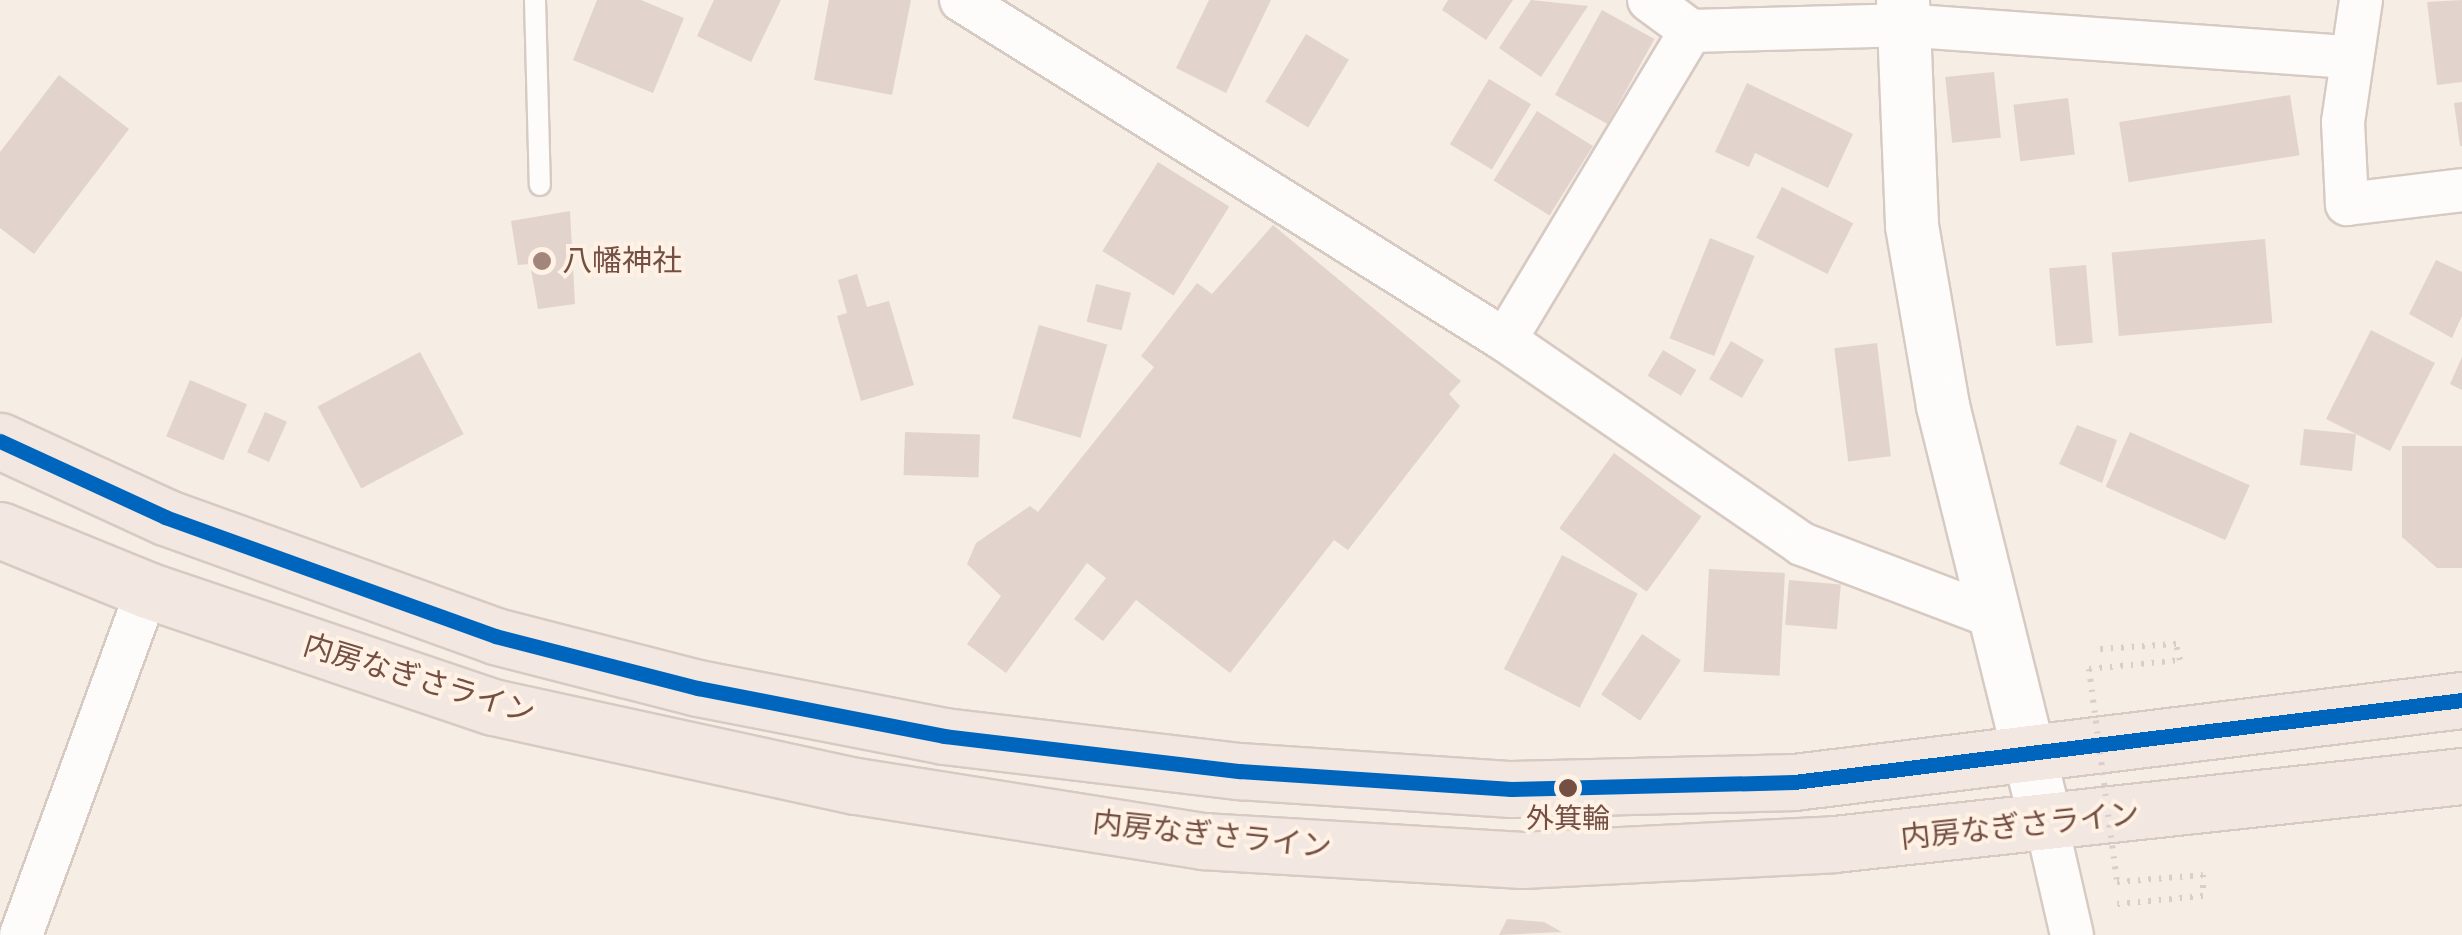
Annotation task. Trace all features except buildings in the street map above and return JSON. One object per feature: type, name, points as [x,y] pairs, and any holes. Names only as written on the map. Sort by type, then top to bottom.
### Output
[{"type":"highway","points":[[0,441],[165,518],[496,636],[698,688],[944,736],[1239,771],[1511,789],[1794,782],[2462,700]]},
{"type":"highway","name":"内房なぎさライン","points":[[0,530],[147,590],[493,707],[856,786],[1202,841],[1522,860],[2046,826],[2462,776]]},
{"type":"street","points":[[961,0],[1504,340],[1802,544],[1992,616]]},
{"type":"street","points":[[1648,0],[1691,31],[1902,13],[2349,58]]},
{"type":"street","points":[[2362,0],[2349,58],[2346,204],[2462,190]]},
{"type":"street","points":[[1902,13],[1912,226],[1943,406],[1992,616],[2033,752],[2072,935]]},
{"type":"street","points":[[1504,340],[1691,31]]},
{"type":"street","points":[[20,935],[147,590]]},
{"type":"lane","points":[[535,0],[540,185]]},
{"type":"path","points":[[2100,650],[2176,644],[2180,660],[2089,669],[2116,882],[2202,875],[2203,896],[2117,904]]},
{"type":"transit line","points":[[0,441],[165,517],[495,636],[698,688],[944,736],[1239,771],[1511,789],[1794,782],[2462,700]]},
{"type":"place","name":"八幡神社","points":[[542,261]]},
{"type":"place","name":"外箕輪","points":[[1568,788]]}]
